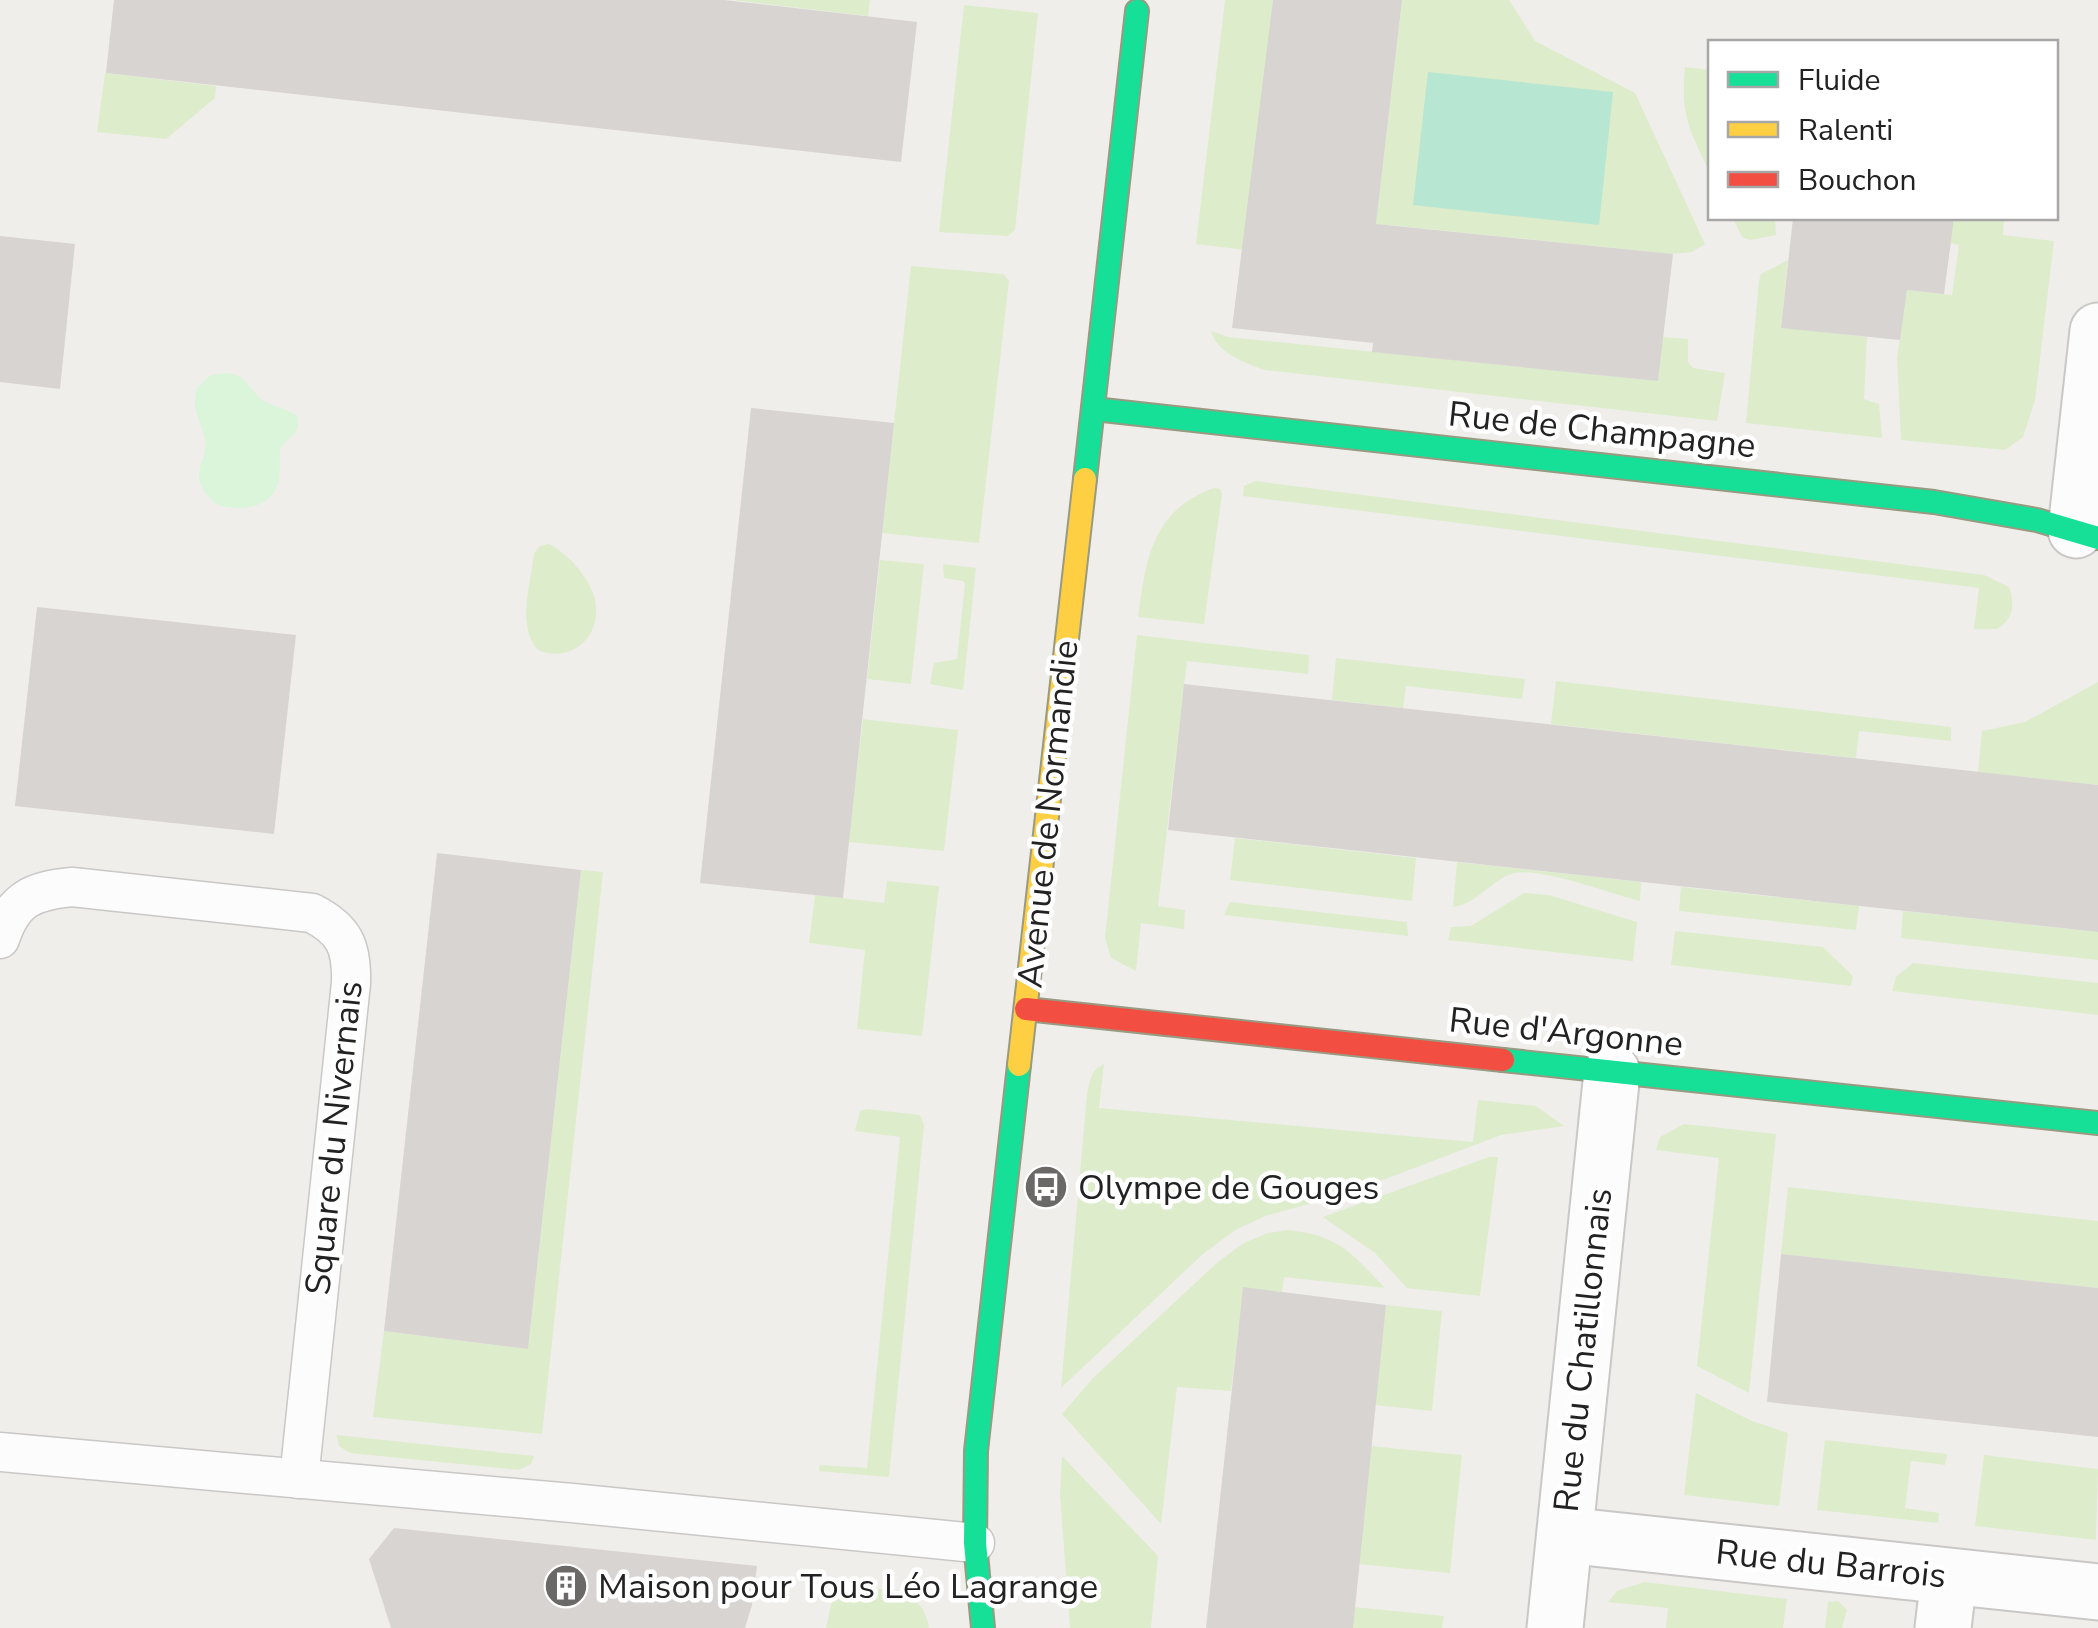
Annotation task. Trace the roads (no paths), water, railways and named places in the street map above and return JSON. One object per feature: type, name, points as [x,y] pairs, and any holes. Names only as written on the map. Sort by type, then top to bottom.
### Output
[{"type":"street","name":"Avenue de Normandie","points":[[983,1628],[975,1543],[976,1451],[1137,5]]},
{"type":"street","points":[[2087,534],[2098,331]]},
{"type":"street","name":"Rue de Champagne","points":[[1094,408],[1934,502],[2037,520],[2087,534]]},
{"type":"street","name":"Rue d'Argonne","points":[[1026,1010],[2098,1123]]},
{"type":"street","name":"Rue du Chatillonnais","points":[[1555,1628],[1612,1072]]},
{"type":"street","name":"Rue du Barrois","points":[[1564,1535],[1946,1602],[2098,1592]]},
{"type":"lane","name":"Square du Nivernais","points":[[0,939],[7,918],[35,893],[72,887],[312,913],[333,924],[348,946],[351,983],[299,1479]]},
{"type":"lane","points":[[0,1452],[975,1543]]},
{"type":"place","name":"Olympe de Gouges","points":[[1046,1187]]},
{"type":"place","name":"Maison pour Tous Léo Lagrange","points":[[566,1586]]}]
